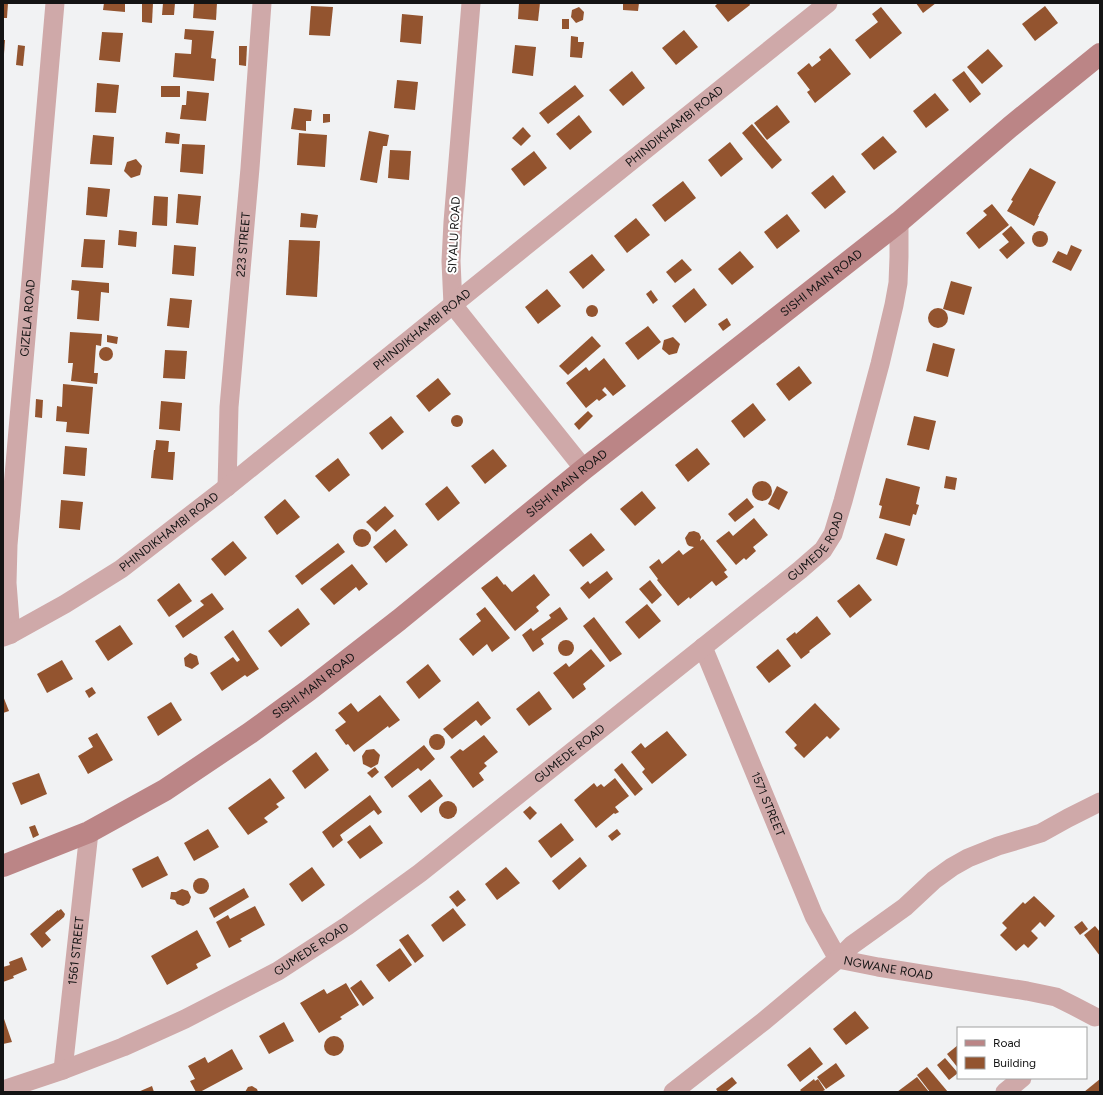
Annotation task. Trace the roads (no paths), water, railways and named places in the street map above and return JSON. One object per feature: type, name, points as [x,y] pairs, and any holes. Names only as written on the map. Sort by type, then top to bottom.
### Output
[{"type":"street","name":"GIZELA ROAD","points":[[7,636],[6,583],[8,545],[55,3]]},
{"type":"street","name":"223 STREET","points":[[228,487],[230,399],[250,168],[262,3]]},
{"type":"street","name":"SIYALU ROAD","points":[[453,305],[451,261],[453,222],[471,3]]},
{"type":"street","name":"PHINDIKHAMBI ROAD","points":[[7,636],[65,604],[121,569],[228,487],[828,3]]},
{"type":"street","name":"SISHI MAIN ROAD","points":[[3,866],[89,832],[165,790],[268,720],[400,620],[584,469],[898,222],[1010,127],[1100,54]]},
{"type":"street","name":"GUMEDE ROAD","points":[[3,1090],[63,1070],[124,1047],[185,1019],[278,971],[347,926],[420,873],[800,570],[823,550],[834,534],[880,364],[894,305],[898,270],[898,222]]},
{"type":"street","points":[[453,305],[584,469]]},
{"type":"street","name":"1571 STREET","points":[[703,647],[814,916],[838,959]]},
{"type":"street","points":[[838,959],[852,945],[905,907],[934,880],[952,867],[968,858],[998,846],[1041,833],[1100,802]]},
{"type":"street","name":"1561 STREET","points":[[63,1070],[89,832]]},
{"type":"street","name":"NGWANE ROAD","points":[[673,1092],[764,1021],[838,959],[1056,997],[1074,1006],[1093,1020]]},
{"type":"street","points":[[1005,1092],[1021,1079]]}]
